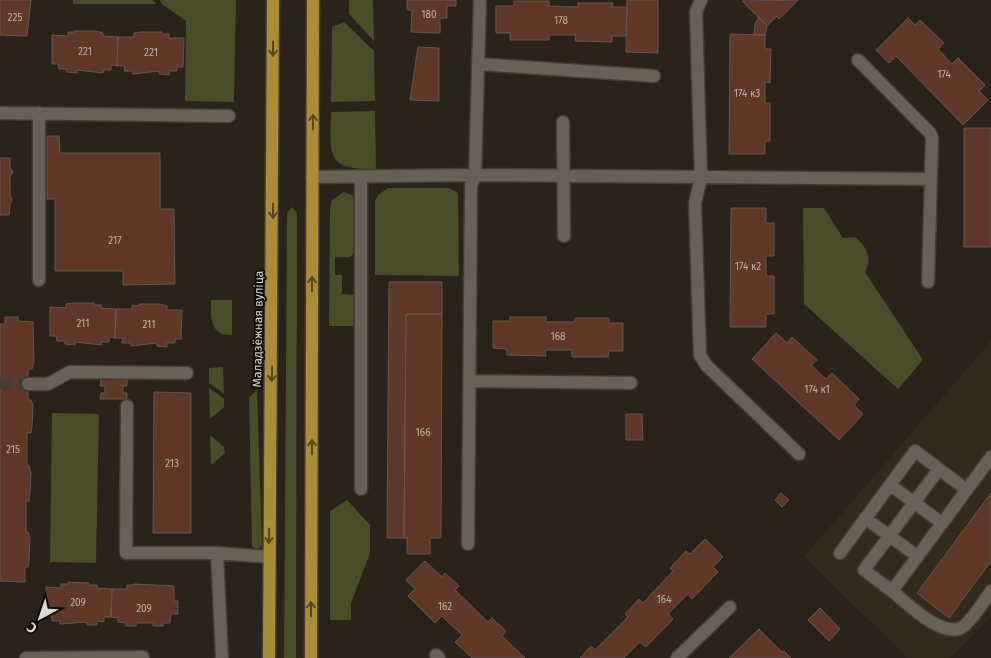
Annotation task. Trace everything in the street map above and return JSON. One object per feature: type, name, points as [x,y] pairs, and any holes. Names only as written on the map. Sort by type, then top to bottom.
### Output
[{"type":"main road","name":"Маладзёжная вуліца","points":[[269,658],[273,0]]},
{"type":"main road","points":[[311,658],[313,0]]},
{"type":"lane","points":[[468,544],[471,186],[475,175],[480,0]]},
{"type":"lane","points":[[701,0],[696,12],[701,178],[695,203],[700,355],[706,365],[799,454]]},
{"type":"lane","points":[[858,60],[930,133],[932,138],[928,282]]},
{"type":"lane","points":[[478,64],[654,76]]},
{"type":"lane","points":[[0,112],[229,116]]},
{"type":"lane","points":[[38,280],[39,113]]},
{"type":"lane","points":[[563,122],[564,236]]},
{"type":"lane","points":[[312,177],[475,175],[930,180]]},
{"type":"lane","points":[[361,177],[362,489]]},
{"type":"lane","points":[[28,384],[48,384],[70,372],[187,373]]},
{"type":"lane","points":[[469,381],[630,383]]},
{"type":"lane","points":[[127,406],[126,553],[217,552],[269,557]]},
{"type":"lane","points":[[840,553],[915,451],[967,490]]},
{"type":"lane","points":[[892,591],[991,458]]},
{"type":"lane","points":[[939,469],[864,570],[941,629],[952,630],[964,627],[991,591]]},
{"type":"lane","points":[[890,485],[942,523]]},
{"type":"lane","points":[[865,518],[918,556]]},
{"type":"lane","points":[[217,552],[222,658]]},
{"type":"lane","points":[[677,658],[730,607]]},
{"type":"lane","points":[[26,658],[142,657]]},
{"type":"shaded area","points":[[991,341],[991,616],[950,658],[908,658],[804,557]]},
{"type":"green space","points":[[73,0],[153,0],[156,4],[73,4]]},
{"type":"green space","points":[[160,0],[236,0],[234,102],[185,101],[186,21],[162,4]]},
{"type":"green space","points":[[349,0],[373,0],[374,41],[349,14]]},
{"type":"green space","points":[[344,22],[374,51],[375,101],[331,102],[332,27]]},
{"type":"green space","points":[[375,111],[376,169],[359,169],[347,167],[339,163],[331,149],[331,112]]},
{"type":"green space","points":[[388,188],[449,188],[458,193],[459,276],[375,275],[375,201],[378,195]]},
{"type":"green space","points":[[344,192],[352,195],[357,201],[357,250],[350,257],[335,257],[335,275],[342,275],[342,294],[356,295],[356,326],[329,326],[330,208],[332,200]]},
{"type":"green space","points":[[292,207],[297,213],[296,658],[284,658],[287,213]]},
{"type":"green space","points":[[803,208],[824,208],[843,238],[855,237],[866,249],[869,257],[865,272],[923,360],[898,389],[804,304]]},
{"type":"green space","points":[[211,300],[232,300],[232,335],[224,334],[215,329],[212,319]]},
{"type":"green space","points":[[223,367],[224,394],[209,383],[209,368]]},
{"type":"green space","points":[[209,388],[224,399],[224,407],[210,419]]},
{"type":"green space","points":[[257,389],[262,546],[257,550],[252,546],[249,398]]},
{"type":"green space","points":[[52,413],[99,414],[96,563],[50,562]]},
{"type":"green space","points":[[210,435],[224,447],[225,453],[211,465]]},
{"type":"green space","points":[[347,500],[370,525],[370,553],[351,603],[351,620],[330,620],[330,511]]},
{"type":"building","points":[[0,0],[31,0],[27,36],[0,35]]},
{"type":"building","points":[[407,0],[456,0],[456,6],[447,6],[447,18],[440,18],[440,33],[411,32],[412,10],[407,10]]},
{"type":"building","points":[[627,0],[658,0],[658,53],[626,52]]},
{"type":"building","points":[[798,0],[779,19],[777,16],[767,26],[742,1]]},
{"type":"building","points":[[514,1],[549,1],[549,6],[578,7],[578,3],[613,3],[612,7],[627,7],[626,36],[612,36],[612,42],[575,41],[576,35],[549,35],[549,40],[510,40],[510,33],[496,33],[496,6],[514,6]]},
{"type":"building","points":[[759,17],[767,26],[765,35],[754,35],[755,24]]},
{"type":"building","points":[[908,18],[915,25],[920,20],[944,43],[938,49],[952,64],[958,58],[985,85],[979,91],[988,100],[963,125],[896,56],[889,63],[876,50]]},
{"type":"building","points":[[96,31],[103,33],[103,36],[118,37],[117,66],[111,65],[111,70],[104,70],[103,73],[77,70],[77,73],[67,72],[67,69],[59,69],[58,64],[52,64],[52,35],[68,36],[68,32]]},
{"type":"building","points":[[162,32],[162,34],[169,34],[169,38],[184,38],[183,67],[177,67],[177,71],[170,71],[169,75],[159,74],[159,71],[133,74],[133,71],[124,71],[125,66],[117,66],[118,37],[134,37],[134,33]]},
{"type":"building","points":[[730,34],[765,35],[765,49],[771,49],[770,83],[765,82],[765,103],[770,103],[770,141],[765,141],[765,154],[729,154]]},
{"type":"building","points":[[418,47],[439,48],[439,101],[410,100]]},
{"type":"building","points":[[964,128],[991,128],[991,247],[964,247]]},
{"type":"building","points":[[47,136],[59,136],[60,153],[160,153],[160,209],[174,209],[175,284],[123,285],[123,271],[55,271],[55,199],[47,199]]},
{"type":"building","points":[[0,158],[10,158],[10,167],[13,172],[10,177],[10,195],[12,200],[9,215],[0,215]]},
{"type":"building","points":[[731,208],[766,208],[766,223],[774,223],[774,256],[766,256],[766,276],[774,276],[774,314],[766,314],[766,327],[730,327]]},
{"type":"building","points":[[389,282],[442,282],[442,314],[406,314],[404,538],[387,538]]},
{"type":"building","points":[[94,303],[94,305],[101,305],[101,308],[116,309],[115,338],[109,337],[109,342],[101,342],[101,345],[75,342],[75,345],[65,344],[65,341],[57,341],[56,336],[50,336],[50,307],[66,308],[66,304]]},
{"type":"building","points":[[139,304],[160,304],[167,306],[167,310],[182,310],[181,339],[175,339],[175,343],[167,343],[167,347],[157,346],[157,343],[131,346],[131,343],[122,343],[123,338],[115,338],[116,309],[132,309],[132,305],[139,306]]},
{"type":"building","points":[[406,314],[442,314],[441,538],[430,538],[430,554],[407,554],[407,538],[404,538]]},
{"type":"building","points":[[5,317],[18,317],[18,321],[33,322],[34,361],[32,369],[28,369],[28,400],[31,400],[33,406],[32,427],[31,433],[27,433],[27,465],[31,472],[29,501],[26,501],[26,532],[28,532],[30,538],[28,567],[25,567],[25,582],[0,581],[0,324],[5,324]]},
{"type":"building","points":[[510,317],[546,317],[546,322],[575,322],[575,318],[609,318],[609,323],[623,323],[623,351],[609,351],[608,357],[572,357],[572,350],[545,350],[546,356],[507,355],[507,349],[493,348],[493,321],[510,321]]},
{"type":"building","points":[[776,333],[787,343],[792,337],[817,360],[811,365],[826,379],[832,373],[859,399],[854,405],[863,414],[839,440],[752,359]]},
{"type":"building","points":[[101,378],[127,378],[127,386],[123,386],[123,393],[127,393],[127,399],[100,399],[101,393],[105,393],[105,386],[100,386]]},
{"type":"building","points":[[154,392],[191,393],[191,533],[153,533]]},
{"type":"building","points":[[626,414],[642,414],[643,440],[626,440]]},
{"type":"building","points":[[781,493],[789,500],[782,507],[775,500]]},
{"type":"building","points":[[991,493],[991,561],[949,618],[917,593]]},
{"type":"building","points":[[705,539],[723,557],[713,567],[718,572],[692,599],[688,594],[668,614],[673,619],[646,647],[640,642],[624,658],[580,658],[591,646],[595,650],[628,617],[625,614],[639,599],[643,603],[673,571],[670,568],[686,551],[690,554]]},
{"type":"building","points":[[425,561],[442,577],[445,573],[459,586],[455,590],[488,622],[492,618],[506,631],[502,636],[525,658],[472,658],[455,642],[462,635],[442,616],[435,623],[408,596],[415,589],[406,580]]},
{"type":"building","points":[[68,582],[89,583],[89,585],[97,585],[97,588],[112,589],[111,617],[104,617],[104,622],[97,621],[97,625],[87,625],[87,622],[60,624],[60,621],[52,621],[52,616],[45,616],[46,587],[61,588],[61,584],[68,584]]},
{"type":"building","points":[[127,585],[174,586],[174,601],[178,601],[178,614],[171,614],[170,623],[163,623],[163,626],[153,626],[153,623],[136,623],[136,626],[126,626],[126,623],[118,622],[118,618],[111,617],[112,589],[127,589]]},
{"type":"building","points":[[820,608],[840,629],[829,641],[808,620]]},
{"type":"building","points":[[759,629],[782,652],[784,651],[791,658],[729,658]]},
{"type":"tunnel","points":[[0,383],[28,384]]}]
